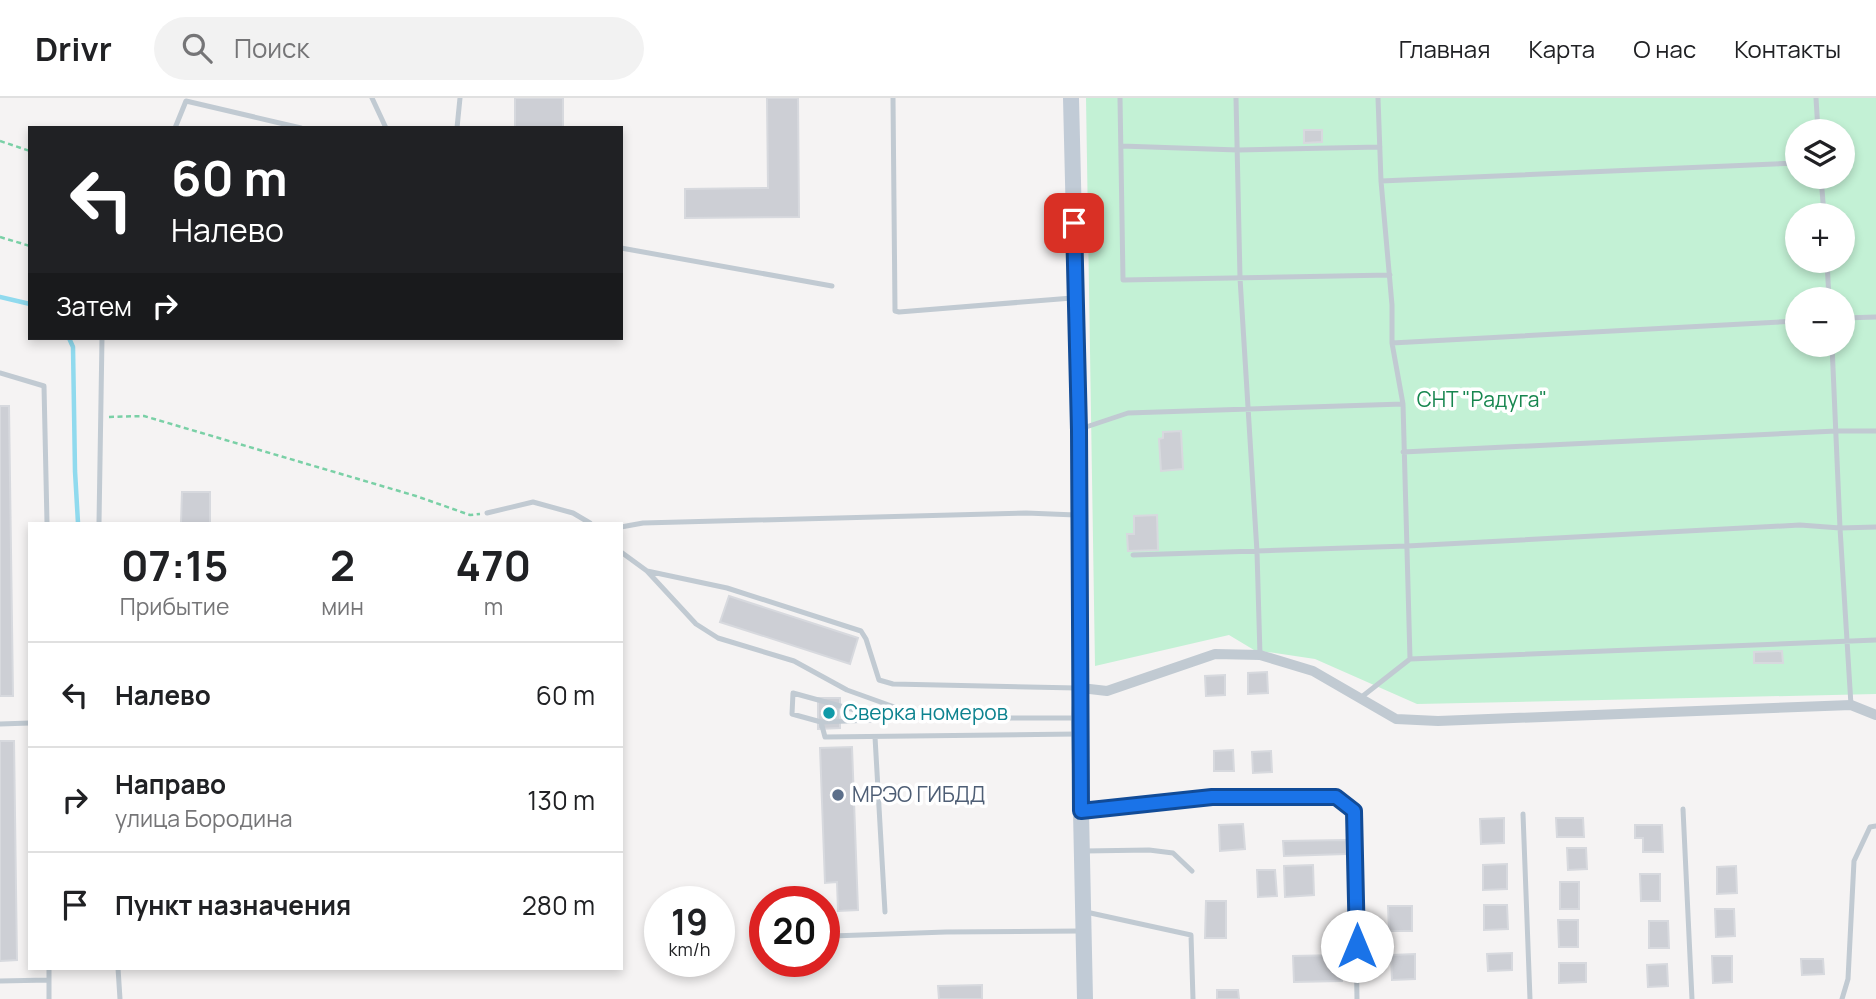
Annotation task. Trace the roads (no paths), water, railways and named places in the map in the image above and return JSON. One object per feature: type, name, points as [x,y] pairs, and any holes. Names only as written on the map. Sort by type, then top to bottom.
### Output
[{"type":"main road","points":[[1071,98],[1079,430],[1082,688],[1080,726],[1085,999]]},
{"type":"street","points":[[1082,688],[1107,691],[1215,654],[1260,655],[1313,671],[1396,719],[1438,722],[1851,705],[1876,715]]},
{"type":"lane","points":[[372,98],[385,126]]},
{"type":"lane","points":[[457,126],[460,98]]},
{"type":"lane","points":[[893,98],[895,311],[1076,298]]},
{"type":"lane","points":[[1120,98],[1123,280],[1390,275]]},
{"type":"lane","points":[[1236,98],[1240,278],[1257,552],[1260,655]]},
{"type":"lane","points":[[1378,98],[1392,343],[1403,404],[1410,659]]},
{"type":"lane","points":[[1816,98],[1817,119]]},
{"type":"lane","points":[[176,126],[186,101],[292,126]]},
{"type":"lane","points":[[1121,146],[1238,150],[1380,147]]},
{"type":"lane","points":[[1381,181],[1785,164]]},
{"type":"lane","points":[[623,248],[832,286]]},
{"type":"lane","points":[[1855,318],[1876,317]]},
{"type":"lane","points":[[1392,343],[1785,322]]},
{"type":"lane","points":[[99,522],[102,340]]},
{"type":"lane","points":[[1833,357],[1851,705]]},
{"type":"lane","points":[[0,373],[44,386],[47,522]]},
{"type":"lane","points":[[1079,430],[1128,413],[1403,404]]},
{"type":"lane","points":[[1403,452],[1836,430],[1876,431]]},
{"type":"lane","points":[[487,513],[533,502],[573,513],[588,522]]},
{"type":"lane","points":[[623,527],[643,523],[1026,513],[1079,515]]},
{"type":"lane","points":[[1133,555],[1408,546],[1800,525],[1876,527]]},
{"type":"lane","points":[[623,553],[647,571],[696,624],[718,638],[794,662],[847,690],[925,718]]},
{"type":"lane","points":[[647,571],[727,588],[861,631],[879,680],[893,684],[1082,688]]},
{"type":"lane","points":[[1359,699],[1410,659],[1876,640]]},
{"type":"lane","points":[[886,719],[793,693],[792,714],[821,722],[925,718],[1080,726]]},
{"type":"lane","points":[[821,722],[825,737],[875,737],[1080,726]]},
{"type":"lane","points":[[0,724],[28,723]]},
{"type":"lane","points":[[875,737],[885,912]]},
{"type":"lane","points":[[1081,811],[1212,797],[1336,797],[1354,811],[1357,999]]},
{"type":"lane","points":[[1684,808],[1692,999]]},
{"type":"lane","points":[[1523,814],[1530,999]]},
{"type":"lane","points":[[1842,999],[1848,979],[1854,861],[1870,827],[1876,826]]},
{"type":"lane","points":[[1082,851],[1149,850],[1173,853],[1192,871]]},
{"type":"lane","points":[[1083,912],[1191,935],[1193,999]]},
{"type":"lane","points":[[840,936],[1084,931]]},
{"type":"lane","points":[[48,999],[49,970]]},
{"type":"lane","points":[[118,970],[120,999]]},
{"type":"lane","points":[[0,981],[49,980]]},
{"type":"waterway","points":[[0,297],[28,304]]},
{"type":"waterway","points":[[70,340],[73,347],[78,522]]},
{"type":"place","name":"Сверка номеров","points":[[829,713]]},
{"type":"place","name":"МРЭО ГИБДД","points":[[838,795]]},
{"type":"park label","name":"СНТ \"Радуга\"","points":[[1482,400]]}]
